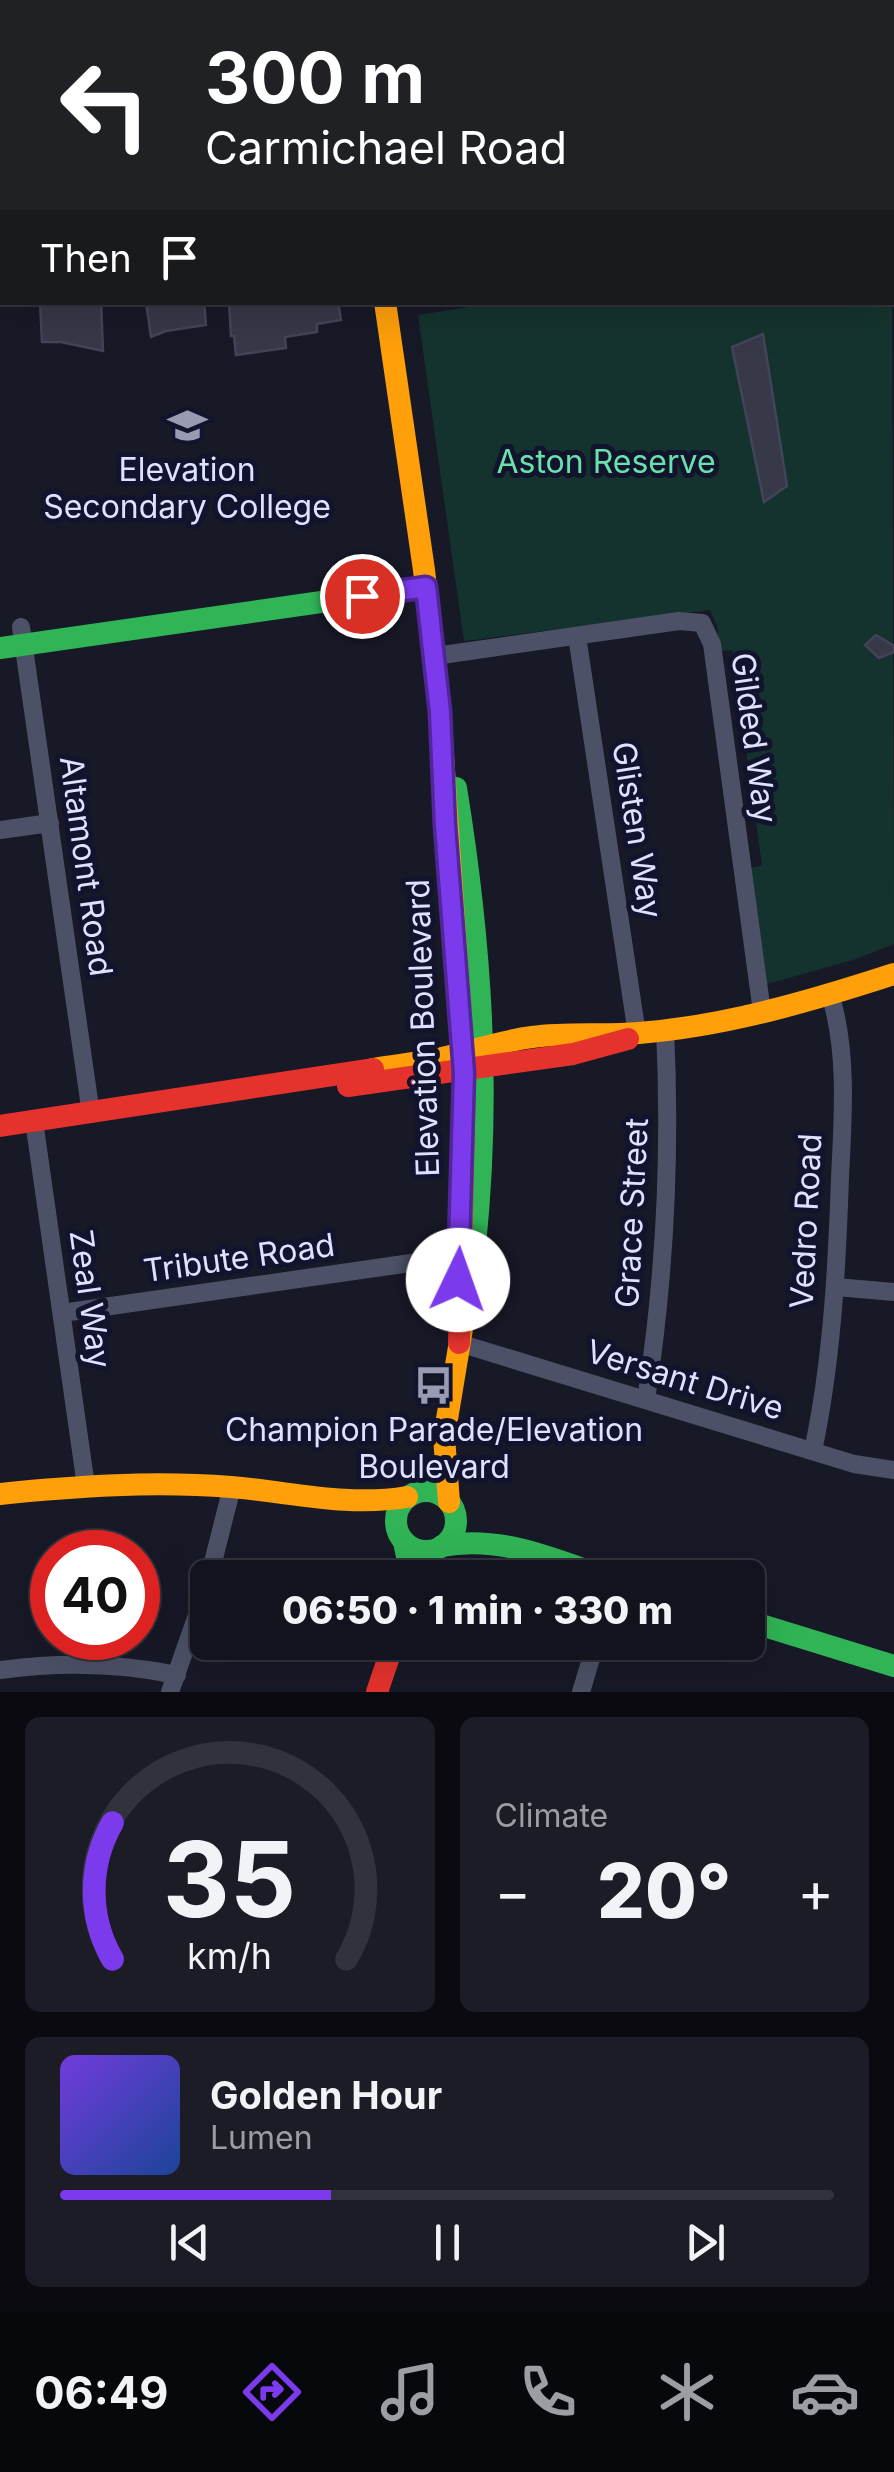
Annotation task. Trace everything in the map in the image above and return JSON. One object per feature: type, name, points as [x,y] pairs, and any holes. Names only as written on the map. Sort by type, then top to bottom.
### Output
[{"type":"street","name":"Elevation Boulevard","points":[[391,305],[440,712],[472,886],[473,1059],[460,1238],[459,1343]]},
{"type":"street","points":[[11,638],[425,578]]},
{"type":"street","name":"Gilded Way","points":[[435,656],[686,620],[702,623],[708,630],[762,1012]]},
{"type":"street","name":"Glisten Way","points":[[577,636],[637,1034]]},
{"type":"street","name":"Altamont Road","points":[[11,638],[50,822],[91,1114]]},
{"type":"street","points":[[0,830],[50,822]]},
{"type":"street","points":[[0,1126],[444,1058],[570,1056],[637,1034],[762,1012],[894,974]]},
{"type":"street","name":"Vedro Road","points":[[813,1451],[836,1287],[842,1141],[840,1043],[830,994]]},
{"type":"street","name":"Grace Street","points":[[646,1400],[666,1203],[668,1073],[664,1029]]},
{"type":"street","name":"Elevation Boulevard","points":[[451,1506],[444,1476],[444,1436],[468,1294],[484,1157],[473,1059]]},
{"type":"street","name":"Zeal Way","points":[[34,1121],[86,1486]]},
{"type":"street","points":[[425,1261],[460,1238]]},
{"type":"street","points":[[425,1261],[452,1270],[458,1280]]},
{"type":"street","name":"Tribute Road","points":[[62,1313],[425,1261]]},
{"type":"street","points":[[836,1287],[894,1292]]},
{"type":"street","name":"Versant Drive","points":[[459,1343],[854,1464],[894,1470]]},
{"type":"street","name":"Elevation Boulevard","points":[[410,1495],[444,1436]]},
{"type":"street","points":[[0,1494],[171,1484],[371,1503],[433,1492],[510,1547]]},
{"type":"street","points":[[213,1560],[232,1487]]},
{"type":"street","points":[[408,1560],[396,1514],[410,1495]]},
{"type":"street","points":[[343,1501],[383,1520],[412,1548],[437,1548],[466,1541],[510,1547],[551,1560]]},
{"type":"street","points":[[430,1560],[454,1530],[451,1506]]},
{"type":"street","points":[[765,1626],[894,1666]]},
{"type":"street","points":[[0,1670],[143,1668],[174,1684],[190,1636]]},
{"type":"street","points":[[378,1692],[388,1660]]},
{"type":"street","points":[[581,1692],[591,1660]]},
{"type":"green space","name":"Aston Reserve","points":[[483,305],[892,305],[894,944],[767,984],[751,868],[762,865],[732,650],[720,651],[717,626],[710,610],[464,641],[418,315]]},
{"type":"building","points":[[40,305],[101,305],[103,351],[42,342]]},
{"type":"building","points":[[146,305],[204,305],[206,325],[151,337]]},
{"type":"building","points":[[229,305],[338,305],[341,320],[317,324],[317,332],[285,337],[286,348],[236,355]]},
{"type":"building","points":[[763,334],[787,486],[764,502],[732,347]]},
{"type":"building","points":[[876,635],[894,646],[894,652],[879,658],[865,645]]},
{"type":"traffic: fast","points":[[330,0],[349,0]]},
{"type":"traffic: fast","points":[[0,648],[426,587]]},
{"type":"traffic: fast","points":[[456,788],[472,903],[481,1016],[482,1130],[475,1245]]},
{"type":"traffic: fast","points":[[426,1491],[447,1500],[456,1521],[447,1542],[426,1551],[405,1542],[396,1521],[405,1500],[426,1491]]},
{"type":"traffic: fast","points":[[404,1542],[408,1560]]},
{"type":"traffic: fast","points":[[442,1546],[506,1546],[556,1560]]},
{"type":"traffic: fast","points":[[765,1626],[894,1666]]},
{"type":"traffic: slow","points":[[385,305],[440,711],[461,1021]]},
{"type":"traffic: slow","points":[[373,1069],[433,1060],[532,1037],[639,1033],[704,1025],[800,1003],[894,974]]},
{"type":"traffic: slow","points":[[449,1502],[444,1437],[462,1329]]},
{"type":"traffic: slow","points":[[0,1494],[173,1484],[341,1500],[407,1497]]},
{"type":"traffic: jam","points":[[459,1343],[465,1079],[461,1021]]},
{"type":"traffic: jam","points":[[348,1086],[573,1054],[628,1039]]},
{"type":"traffic: jam","points":[[0,1126],[373,1069]]},
{"type":"traffic: jam","points":[[377,1692],[388,1660]]},
{"type":"place","name":"Elevation Secondary College","points":[[187,425]]},
{"type":"place","name":"Champion Parade/Elevation Boulevard","points":[[434,1385]]},
{"type":"route","points":[[362,596],[426,587],[440,712],[445,825],[461,1000],[465,1106],[458,1280]]}]
